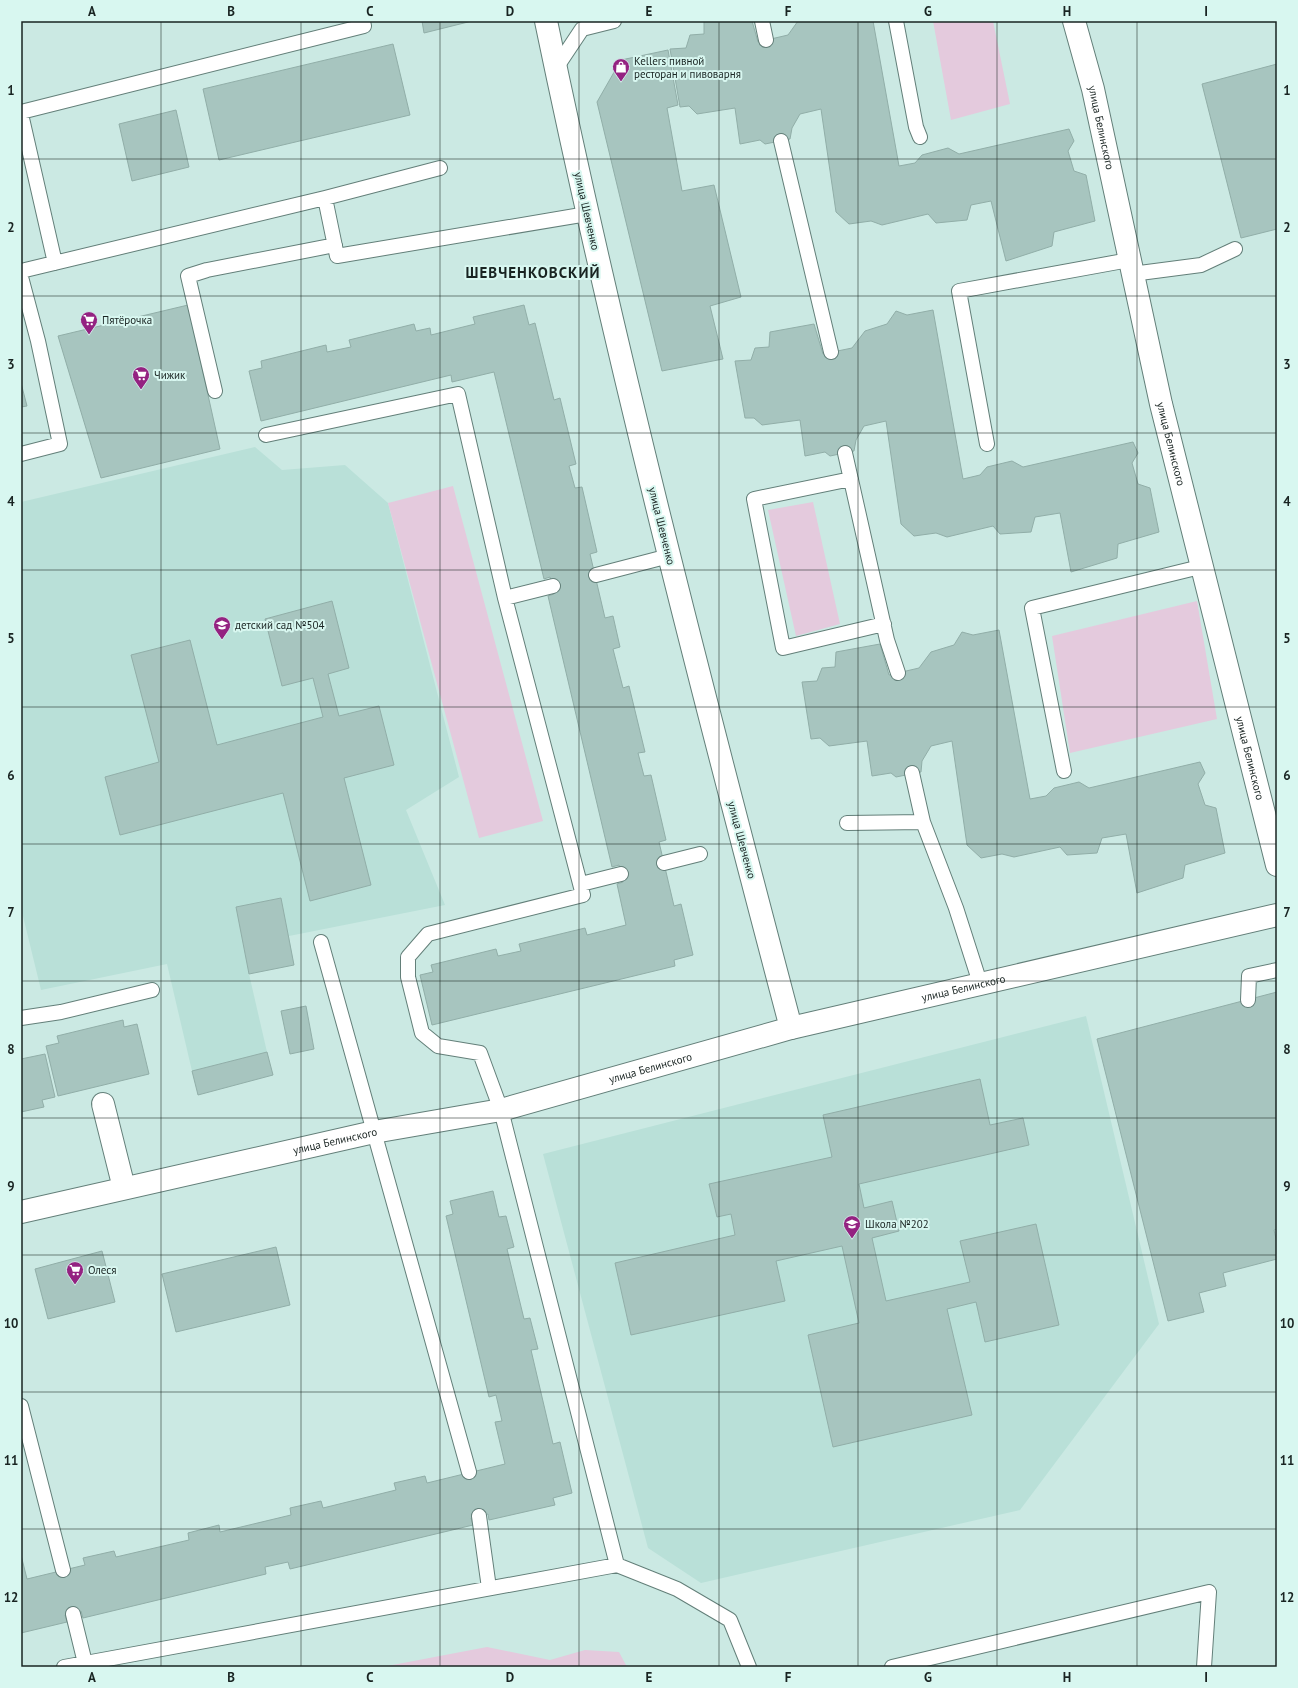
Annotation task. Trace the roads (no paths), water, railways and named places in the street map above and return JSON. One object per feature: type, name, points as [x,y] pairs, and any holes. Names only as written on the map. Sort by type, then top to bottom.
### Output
[{"type":"street","name":"улица Шевченко","points":[[546,21],[587,214],[669,556],[791,1028]]},
{"type":"street","name":"улица Белинского","points":[[1074,21],[1093,89],[1160,404],[1200,567],[1277,865]]},
{"type":"street","name":"улица Белинского","points":[[21,1212],[374,1132],[501,1110],[791,1028],[1277,915]]},
{"type":"street","points":[[103,1104],[124,1188]]},
{"type":"lane","points":[[55,263],[21,113],[364,26],[363,21]]},
{"type":"lane","points":[[556,68],[582,25],[614,21]]},
{"type":"lane","points":[[762,21],[766,40]]},
{"type":"lane","points":[[896,21],[916,127],[920,137]]},
{"type":"lane","points":[[781,141],[831,352]]},
{"type":"lane","points":[[21,271],[325,198],[440,168]]},
{"type":"lane","points":[[325,198],[337,256],[587,214]]},
{"type":"lane","points":[[215,391],[188,276],[207,270],[335,245]]},
{"type":"lane","points":[[987,444],[959,290],[1130,267],[1202,264],[1234,249]]},
{"type":"lane","points":[[21,277],[38,341],[60,444],[21,454]]},
{"type":"lane","points":[[266,435],[458,394],[505,598],[583,895],[428,934],[408,957],[408,977],[422,1033],[438,1046],[480,1053],[501,1110],[617,1565]]},
{"type":"lane","points":[[845,453],[884,624],[898,673]]},
{"type":"lane","points":[[851,479],[754,499],[783,648],[884,624]]},
{"type":"lane","points":[[596,575],[669,556]]},
{"type":"lane","points":[[1064,771],[1032,608],[1200,567]]},
{"type":"lane","points":[[505,598],[552,586]]},
{"type":"lane","points":[[912,773],[923,822],[956,908],[980,983]]},
{"type":"lane","points":[[847,823],[923,822]]},
{"type":"lane","points":[[664,863],[700,854]]},
{"type":"lane","points":[[581,884],[621,874]]},
{"type":"lane","points":[[321,942],[469,1472]]},
{"type":"lane","points":[[1248,1000],[1249,976],[1277,970]]},
{"type":"lane","points":[[21,1018],[61,1012],[152,990]]},
{"type":"lane","points":[[21,1406],[63,1570]]},
{"type":"lane","points":[[479,1516],[489,1588]]},
{"type":"lane","points":[[64,1667],[617,1565],[677,1588],[730,1620],[749,1667]]},
{"type":"lane","points":[[892,1667],[1208,1592],[1204,1667]]},
{"type":"lane","points":[[73,1614],[85,1663]]},
{"type":"place","name":"Kellers пивной ресторан и пивоварня","points":[[621,82]]},
{"type":"place","name":"Пятёрочка","points":[[89,335]]},
{"type":"place","name":"Чижик","points":[[141,390]]},
{"type":"place","name":"детский сад №504","points":[[222,640]]},
{"type":"place","name":"Школа №202","points":[[852,1239]]},
{"type":"place","name":"Олеся","points":[[75,1285]]},
{"type":"district","name":"ШЕВЧЕНКОВСКИЙ","points":[[533,272]]}]
